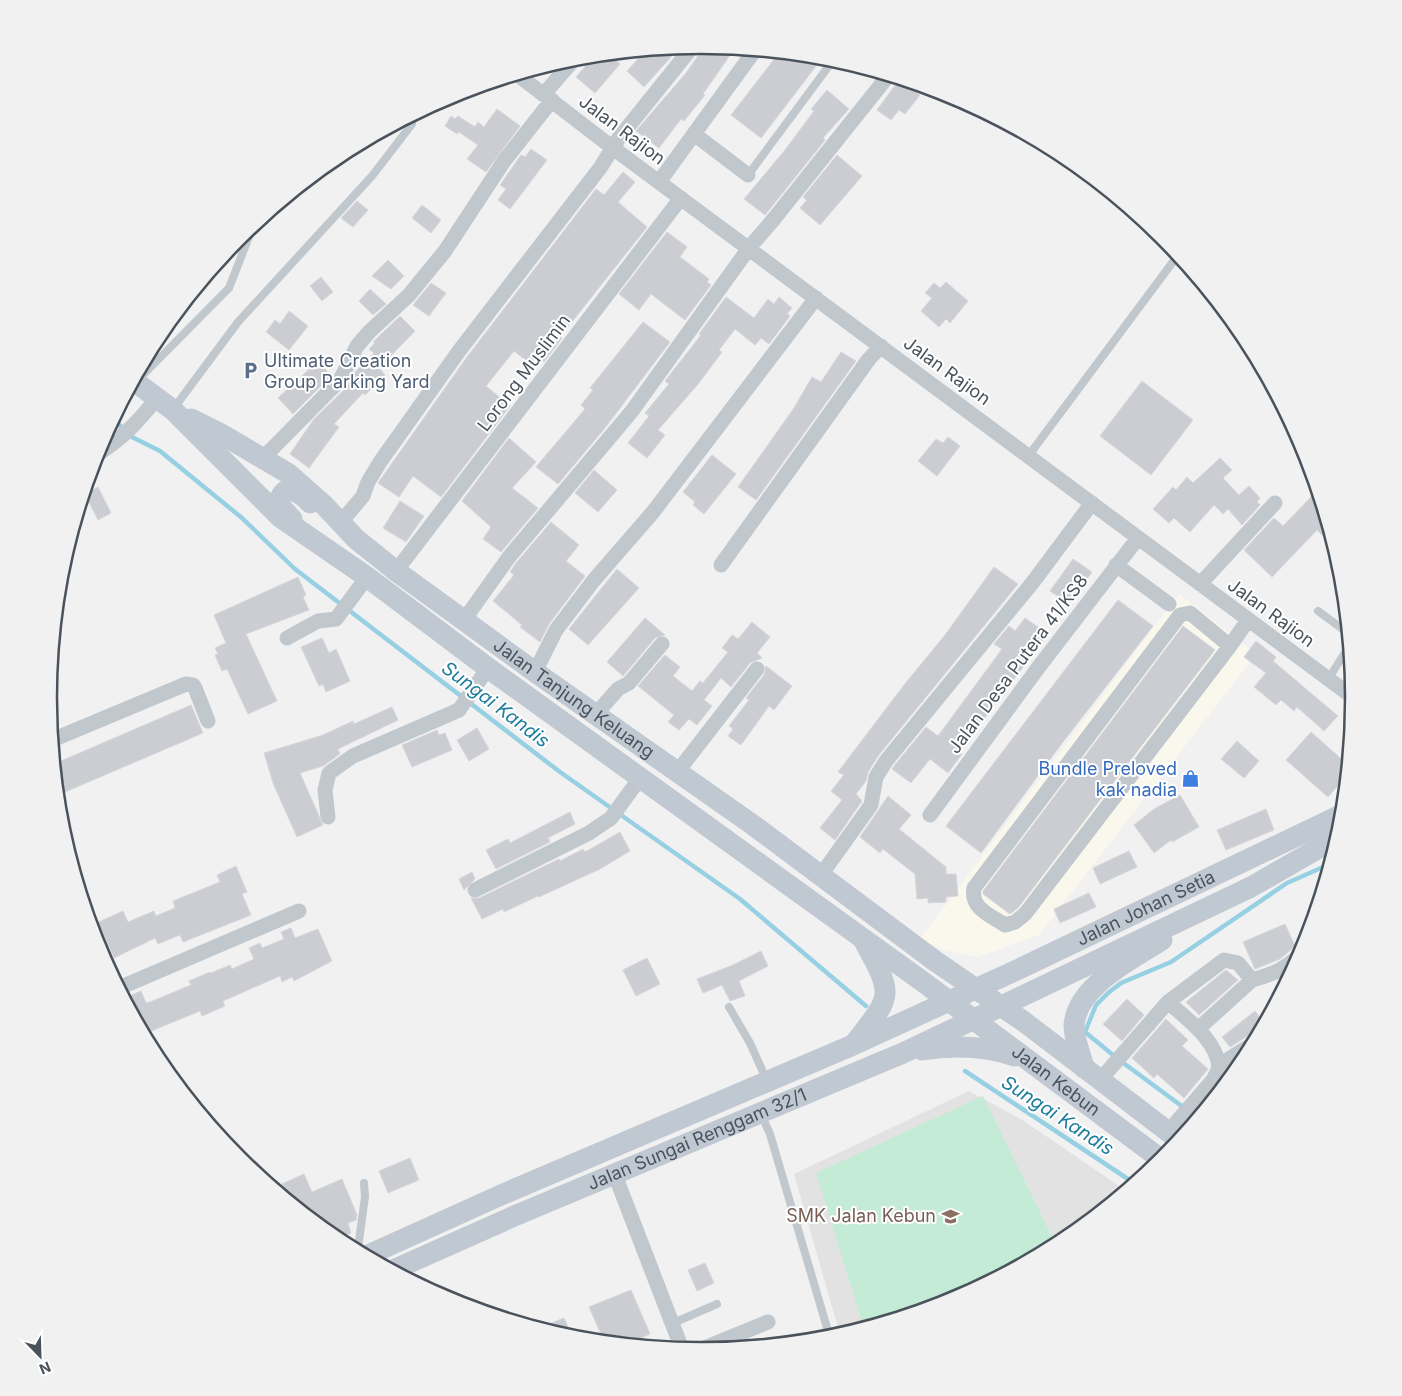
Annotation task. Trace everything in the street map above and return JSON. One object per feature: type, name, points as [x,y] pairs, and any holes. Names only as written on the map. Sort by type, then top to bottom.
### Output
[{"type":"main road","name":"Jalan Tanjung Keluang","points":[[138,384],[165,404],[264,458],[289,474],[341,522],[356,539],[396,571],[535,672],[678,771],[935,961],[976,989]]},
{"type":"main road","name":"Jalan Tanjung Keluang","points":[[165,404],[280,517],[367,577],[484,674],[640,778],[949,1001]]},
{"type":"main road","points":[[324,547],[279,505],[280,496],[283,492],[291,490],[299,493],[324,516],[341,522]]},
{"type":"main road","name":"Jalan Johan Setia","points":[[949,1001],[1334,818]]},
{"type":"main road","name":"Jalan Johan Setia","points":[[1000,1006],[1232,894],[1251,887],[1328,842]]},
{"type":"main road","points":[[1092,1074],[1074,1027],[1078,1011],[1095,984],[1232,894]]},
{"type":"main road","points":[[853,1046],[882,1007],[886,988],[881,972],[863,939]]},
{"type":"main road","name":"Jalan Kebun","points":[[976,989],[1173,1136]]},
{"type":"main road","name":"Jalan Kebun","points":[[949,1001],[1156,1155]]},
{"type":"main road","name":"Jalan Sungai Renggam 32/1","points":[[373,1252],[414,1232],[853,1046],[949,1001]]},
{"type":"main road","name":"Jalan Sungai Renggam 32/1","points":[[399,1267],[903,1053],[1000,1006]]},
{"type":"main road","points":[[903,1053],[933,1048],[972,1046],[999,1050],[1027,1060]]},
{"type":"street","points":[[341,522],[363,496],[368,482],[380,462],[459,351],[600,168],[616,143],[686,54]]},
{"type":"street","points":[[659,182],[751,56]]},
{"type":"street","points":[[264,458],[340,380],[357,346],[369,332],[409,295],[445,251],[569,68]]},
{"type":"street","name":"Jalan Rajion","points":[[524,79],[616,143],[659,182],[681,198],[753,244],[816,298],[881,346],[1033,450],[1092,503],[1248,620],[1345,688]]},
{"type":"street","points":[[464,620],[509,557],[632,411],[753,244],[884,81]]},
{"type":"street","points":[[694,134],[748,175]]},
{"type":"street","name":"Lorong Muslimin","points":[[396,571],[681,198]]},
{"type":"street","points":[[535,672],[556,630],[594,580],[653,512],[816,298]]},
{"type":"street","points":[[721,565],[869,358],[881,346]]},
{"type":"street","points":[[107,448],[116,443],[138,422],[165,404]]},
{"type":"street","points":[[1200,584],[1275,502]]},
{"type":"street","points":[[821,875],[871,805],[876,777],[886,761],[1033,582],[1092,503]]},
{"type":"street","name":"Jalan Desa Putera 41/KS8","points":[[930,815],[1138,538]]},
{"type":"street","points":[[1116,565],[1169,604]]},
{"type":"street","points":[[287,638],[318,621],[336,619],[367,577]]},
{"type":"street","points":[[1230,646],[1190,613],[1180,616],[974,888],[972,897],[975,905],[1005,925],[1015,922],[1025,914],[1230,646],[1248,620]]},
{"type":"street","points":[[596,714],[618,689],[629,683],[662,644]]},
{"type":"street","points":[[678,771],[757,669]]},
{"type":"street","points":[[328,817],[325,790],[330,773],[353,756],[459,710],[484,674]]},
{"type":"street","points":[[58,738],[186,684],[193,685],[196,688],[208,720]]},
{"type":"street","points":[[475,890],[590,833],[611,818],[640,778]]},
{"type":"street","points":[[124,986],[299,911]]},
{"type":"street","points":[[1092,1074],[1168,1002],[1224,960],[1238,963],[1252,980]]},
{"type":"street","points":[[1198,1029],[1252,980],[1278,973],[1286,967]]},
{"type":"street","points":[[1168,1002],[1198,1029],[1216,1053],[1219,1065],[1213,1080],[1173,1136]]},
{"type":"street","points":[[1219,1065],[1239,1052]]},
{"type":"street","points":[[615,1175],[679,1341]]},
{"type":"street","points":[[720,1342],[768,1322]]},
{"type":"lane","points":[[748,175],[829,66]]},
{"type":"lane","points":[[165,404],[372,176],[412,124]]},
{"type":"lane","points":[[146,371],[229,288],[248,239]]},
{"type":"lane","points":[[1033,450],[1174,261]]},
{"type":"lane","points":[[1318,611],[1341,627]]},
{"type":"lane","points":[[1329,678],[1344,654]]},
{"type":"lane","points":[[729,1007],[750,1043],[767,1081]]},
{"type":"lane","points":[[761,1114],[770,1134],[828,1330]]},
{"type":"lane","points":[[359,1244],[365,1197],[364,1183]]},
{"type":"lane","points":[[671,1324],[717,1304]]},
{"type":"shaded area","points":[[1179,594],[1256,654],[1039,935],[978,957],[943,950],[920,939]]},
{"type":"shaded area","name":"SMK Jalan Kebun","points":[[969,1091],[1024,1121],[1120,1187],[1059,1234],[986,1276],[908,1308],[838,1327],[794,1174]]},
{"type":"green space","name":"SMK Jalan Kebun","points":[[983,1096],[1053,1238],[986,1276],[948,1293],[908,1308],[862,1321],[816,1173]]},
{"type":"building","points":[[699,54],[730,55],[703,94],[705,95],[684,121],[681,119],[659,148],[636,131],[686,73]]},
{"type":"building","points":[[673,55],[644,87],[627,71],[640,57]]},
{"type":"building","points":[[775,58],[817,64],[761,138],[731,115]]},
{"type":"building","points":[[614,59],[620,64],[595,93],[576,77],[587,64]]},
{"type":"building","points":[[896,84],[913,90],[920,95],[905,114],[899,110],[891,120],[877,110]]},
{"type":"building","points":[[827,90],[849,109],[823,138],[825,140],[765,215],[744,199],[785,150],[814,111],[811,109]]},
{"type":"building","points":[[497,109],[520,126],[486,172],[467,159],[478,145],[459,132],[457,134],[445,126],[451,116],[455,119],[458,116],[475,127],[478,122],[484,127]]},
{"type":"building","points":[[531,149],[547,160],[510,209],[498,200],[506,189],[500,185],[521,155],[525,157]]},
{"type":"building","points":[[837,155],[862,176],[820,225],[800,208],[807,200],[803,197]]},
{"type":"building","points":[[623,172],[635,182],[618,202],[647,227],[560,337],[562,338],[544,362],[537,357],[531,364],[514,351],[486,386],[510,406],[441,497],[413,476],[399,497],[378,483],[467,357],[596,189],[604,195]]},
{"type":"building","points":[[357,201],[368,210],[353,227],[341,218]]},
{"type":"building","points":[[422,205],[441,220],[431,233],[412,218]]},
{"type":"building","points":[[667,232],[687,247],[680,257],[709,279],[707,282],[711,285],[685,320],[651,294],[639,310],[619,294]]},
{"type":"building","points":[[388,260],[404,276],[391,289],[372,276]]},
{"type":"building","points":[[321,277],[333,292],[322,301],[310,286]]},
{"type":"building","points":[[946,282],[968,301],[950,323],[946,319],[939,327],[921,311],[932,298],[925,293],[934,283],[940,288]]},
{"type":"building","points":[[431,283],[446,293],[429,316],[413,305]]},
{"type":"building","points":[[370,289],[386,304],[373,315],[359,301]]},
{"type":"building","points":[[726,297],[754,318],[768,299],[774,304],[779,297],[792,308],[787,314],[790,316],[769,344],[761,338],[755,345],[735,329],[719,350],[722,352],[699,383],[658,430],[665,435],[647,458],[628,443],[649,416],[645,413],[669,384],[665,381],[701,335],[699,334]]},
{"type":"building","points":[[289,311],[308,326],[289,350],[266,332],[275,320],[280,324]]},
{"type":"building","points":[[400,316],[415,331],[379,368],[385,375],[365,395],[363,393],[334,424],[339,427],[309,468],[290,454],[314,419],[347,387],[353,374],[374,353],[369,349],[375,343],[373,342]]},
{"type":"building","points":[[643,322],[670,342],[605,428],[558,484],[536,467],[585,409],[581,405],[593,390],[590,388]]},
{"type":"building","points":[[841,352],[856,361],[756,500],[738,487],[794,408],[812,377],[821,382]]},
{"type":"building","points":[[318,361],[331,376],[293,414],[278,398]]},
{"type":"building","points":[[1142,381],[1193,420],[1151,475],[1100,436]]},
{"type":"building","points":[[948,437],[960,446],[937,476],[918,461],[936,439],[943,443]]},
{"type":"building","points":[[509,438],[536,462],[512,488],[538,508],[501,552],[483,539],[491,527],[462,501]]},
{"type":"building","points":[[712,455],[736,474],[704,514],[693,505],[695,502],[683,492]]},
{"type":"building","points":[[1220,458],[1232,470],[1223,478],[1239,495],[1249,486],[1260,498],[1257,502],[1260,505],[1242,525],[1228,509],[1223,514],[1214,505],[1190,532],[1174,518],[1169,523],[1153,509],[1173,487],[1176,490],[1187,477],[1193,483]]},
{"type":"building","points":[[594,470],[617,490],[598,512],[575,493]]},
{"type":"building","points":[[98,487],[111,513],[98,520],[88,500],[91,491]]},
{"type":"building","points":[[1312,496],[1325,538],[1317,530],[1272,577],[1244,550],[1274,518],[1283,526]]},
{"type":"building","points":[[400,501],[424,516],[406,542],[383,528]]},
{"type":"building","points":[[551,522],[579,545],[566,561],[585,576],[549,624],[540,642],[520,627],[522,625],[493,601],[514,575],[510,572],[516,563]]},
{"type":"building","points":[[1073,559],[1092,572],[1069,604],[1050,591]]},
{"type":"building","points":[[994,567],[1018,584],[878,756],[868,772],[866,781],[856,794],[862,801],[835,840],[820,828],[842,800],[831,791],[844,775],[838,772],[904,685],[945,635]]},
{"type":"building","points":[[617,569],[639,588],[588,645],[569,629]]},
{"type":"building","points":[[298,577],[306,595],[303,597],[309,610],[246,634],[277,701],[248,714],[227,669],[222,671],[215,655],[218,654],[215,648],[226,643],[214,615]]},
{"type":"building","points":[[1118,600],[1153,626],[1063,742],[981,853],[946,826]]},
{"type":"building","points":[[645,618],[665,635],[655,638],[623,676],[607,662]]},
{"type":"building","points":[[1025,618],[1048,634],[959,752],[962,754],[948,773],[930,759],[911,783],[892,769],[926,727],[938,736],[1002,649],[994,644],[1009,626],[1015,631]]},
{"type":"building","points":[[752,622],[770,637],[757,653],[762,658],[750,663],[731,687],[721,678],[704,700],[712,706],[697,725],[689,719],[679,730],[668,722],[674,715],[638,686],[665,655],[680,667],[673,676],[692,691],[700,681],[703,683],[728,652],[722,648],[732,635],[738,639]]},
{"type":"building","points":[[1183,626],[1215,650],[1107,791],[1102,794],[1103,796],[1018,908],[1010,914],[983,894],[983,891]]},
{"type":"building","points":[[322,638],[329,653],[336,649],[350,681],[326,692],[323,684],[319,686],[301,647]]},
{"type":"building","points":[[1256,641],[1276,657],[1273,661],[1338,716],[1324,731],[1297,707],[1294,711],[1281,700],[1276,705],[1254,687],[1266,673],[1244,657]]},
{"type":"building","points":[[766,666],[792,686],[774,710],[769,706],[741,745],[728,736],[733,729],[729,726],[749,700],[746,698],[764,675]]},
{"type":"building","points":[[191,705],[203,733],[64,793],[60,761]]},
{"type":"building","points":[[392,707],[398,720],[338,749],[340,754],[323,766],[300,773],[323,825],[297,837],[273,783],[264,753],[323,735],[353,721],[354,724]]},
{"type":"building","points":[[477,728],[489,749],[469,761],[457,740]]},
{"type":"building","points":[[437,730],[439,735],[445,733],[452,750],[412,767],[402,745]]},
{"type":"building","points":[[1311,732],[1342,760],[1341,768],[1339,770],[1341,772],[1340,783],[1328,797],[1286,760]]},
{"type":"building","points":[[1237,741],[1259,761],[1244,778],[1221,759]]},
{"type":"building","points":[[1180,795],[1199,827],[1172,842],[1171,840],[1154,853],[1134,825],[1154,809]]},
{"type":"building","points":[[888,796],[911,815],[899,829],[946,867],[946,874],[956,874],[958,896],[946,897],[946,902],[928,903],[928,898],[917,899],[915,874],[883,849],[880,853],[860,837]]},
{"type":"building","points":[[1266,809],[1274,830],[1226,850],[1217,830]]},
{"type":"building","points":[[570,812],[575,824],[548,838],[550,842],[496,869],[486,850],[508,839],[510,843]]},
{"type":"building","points":[[620,832],[630,851],[600,869],[504,912],[503,909],[482,919],[471,898],[479,898],[583,849],[585,852]]},
{"type":"building","points":[[1129,851],[1137,867],[1100,884],[1093,868]]},
{"type":"building","points":[[236,866],[247,892],[242,894],[251,915],[183,942],[180,935],[158,944],[155,938],[114,958],[98,922],[123,911],[128,922],[154,911],[156,916],[175,908],[173,901],[220,882],[217,875]]},
{"type":"building","points":[[472,872],[475,879],[464,890],[459,879]]},
{"type":"building","points":[[1089,893],[1096,907],[1060,923],[1054,909]]},
{"type":"building","points":[[1285,924],[1295,946],[1280,959],[1255,969],[1243,942]]},
{"type":"building","points":[[291,928],[295,938],[318,929],[332,961],[294,981],[292,977],[282,982],[280,976],[223,1001],[225,1006],[202,1016],[200,1011],[150,1032],[130,996],[141,991],[146,1003],[150,1002],[191,985],[189,981],[210,972],[230,965],[232,969],[254,959],[249,948],[260,943],[262,948],[284,939],[281,932]]},
{"type":"building","points":[[761,951],[768,966],[739,981],[745,996],[730,1001],[722,985],[703,993],[697,979],[733,965]]},
{"type":"building","points":[[647,958],[660,984],[636,996],[623,970]]},
{"type":"building","points":[[1226,970],[1238,980],[1199,1015],[1186,1002]]},
{"type":"building","points":[[1127,999],[1144,1015],[1122,1041],[1103,1024]]},
{"type":"building","points":[[1255,1011],[1260,1018],[1250,1035],[1230,1047],[1222,1037]]},
{"type":"building","points":[[1166,1019],[1188,1040],[1182,1046],[1208,1069],[1184,1098],[1157,1074],[1154,1078],[1132,1058]]},
{"type":"building","points":[[410,1158],[419,1180],[388,1193],[379,1171]]},
{"type":"building","points":[[304,1174],[312,1192],[342,1179],[357,1215],[356,1220],[348,1223],[351,1233],[345,1235],[343,1234],[284,1189],[282,1184]]},
{"type":"building","points":[[705,1263],[714,1283],[697,1291],[688,1270]]},
{"type":"building","points":[[631,1290],[650,1334],[638,1339],[601,1334],[589,1307]]},
{"type":"building","points":[[564,1318],[569,1328],[550,1324]]},
{"type":"waterway","name":"Sungai Kandis","points":[[118,424],[132,437],[160,451],[242,518],[295,569],[560,772],[740,899],[866,1006]]},
{"type":"waterway","points":[[1113,1055],[1085,1032],[1096,1005],[1108,993],[1121,983],[1171,962],[1287,883],[1322,867]]},
{"type":"waterway","points":[[1122,1062],[1183,1107]]},
{"type":"waterway","name":"Sungai Kandis","points":[[965,1071],[1129,1180]]},
{"type":"place","name":"Ultimate Creation Group Parking Yard","points":[[250,371]]},
{"type":"place","name":"Bundle Preloved kak nadia","points":[[1191,779]]},
{"type":"place","name":"SMK Jalan Kebun","points":[[950,1216]]}]
